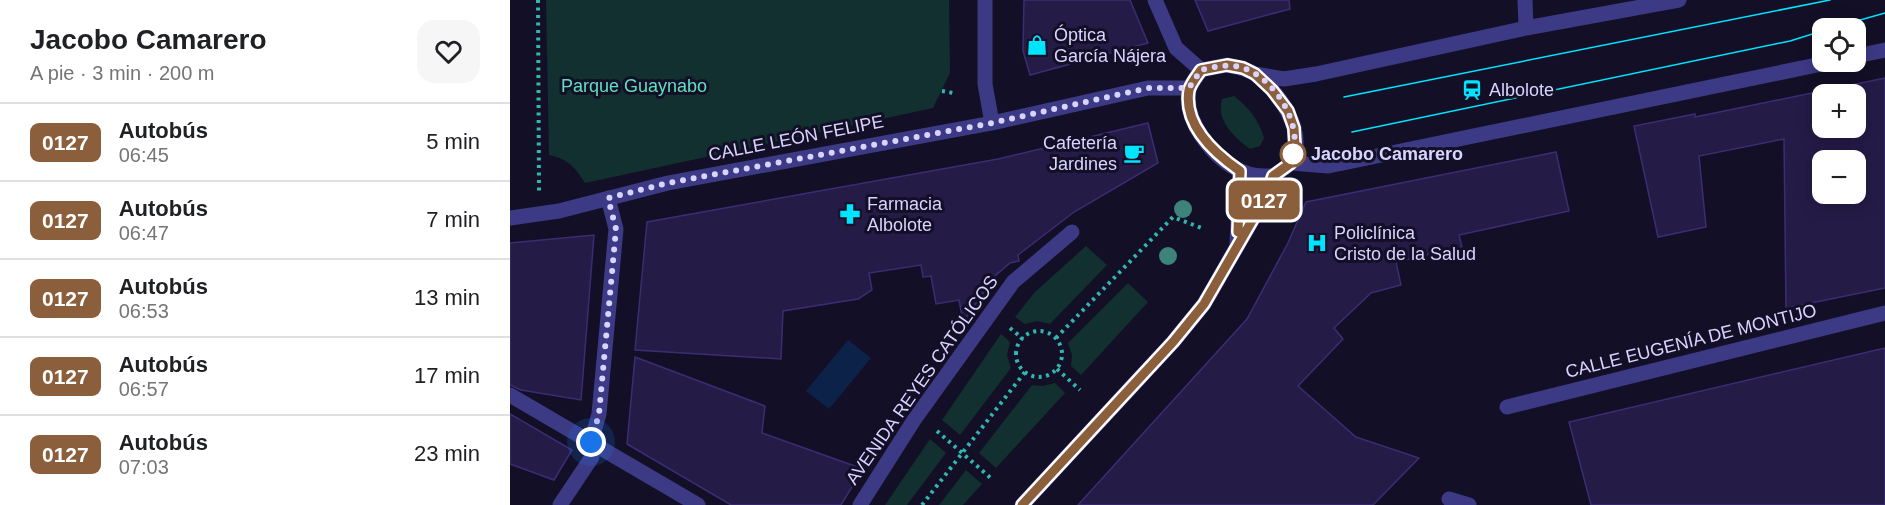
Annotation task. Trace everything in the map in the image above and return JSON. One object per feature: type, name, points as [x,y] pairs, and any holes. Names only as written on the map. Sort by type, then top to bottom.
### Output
[{"type":"street","points":[[985,0],[984,84],[992,123]]},
{"type":"street","points":[[1155,0],[1176,48],[1201,70]]},
{"type":"street","points":[[1525,0],[1526,28]]},
{"type":"street","points":[[1273,176],[1240,171],[1217,154],[1198,130],[1189,109],[1189,88],[1201,70],[1227,65],[1243,68],[1255,74],[1284,79],[1526,28],[1679,0]]},
{"type":"street","points":[[1866,54],[1885,50]]},
{"type":"street","points":[[1022,505],[1173,342],[1204,304],[1265,198],[1273,176],[1291,163],[1328,166],[1812,66]]},
{"type":"street","points":[[1255,74],[1288,111],[1294,128],[1295,146],[1291,163]]},
{"type":"street","name":"CALLE LEÓN FELIPE","points":[[510,218],[560,211],[680,180],[992,123],[1148,88],[1189,88]]},
{"type":"street","points":[[1237,244],[1240,171]]},
{"type":"street","points":[[560,505],[592,457],[591,442],[599,414],[616,229],[608,198]]},
{"type":"street","name":"AVENIDA REYES CATÓLICOS","points":[[860,505],[914,420],[1013,282],[1072,232]]},
{"type":"street","name":"CALLE EUGENÍA DE MONTIJO","points":[[1507,406],[1885,313]]},
{"type":"street","points":[[510,395],[698,505]]},
{"type":"street","points":[[1446,503],[1469,505]]},
{"type":"path","points":[[537,0],[539,195]]},
{"type":"path","points":[[942,91],[953,93]]},
{"type":"path","points":[[1056,338],[1173,217],[1204,229]]},
{"type":"path","points":[[1003,321],[1023,339]]},
{"type":"path","points":[[1035,332],[1043,332],[1056,338],[1062,357],[1057,369],[1051,374],[1038,377],[1024,372],[1017,359],[1018,345],[1023,339],[1035,332]]},
{"type":"path","points":[[1057,369],[1080,390]]},
{"type":"path","points":[[922,505],[1024,372]]},
{"type":"path","points":[[929,424],[993,480]]},
{"type":"green space","name":"Parque Guaynabo","points":[[546,0],[949,0],[950,73],[933,108],[585,183],[570,164],[549,155]]},
{"type":"green space","points":[[1234,96],[1256,120],[1264,138],[1260,146],[1250,149],[1227,127],[1221,114],[1222,99]]},
{"type":"green space","points":[[1086,246],[1107,265],[1050,324],[1037,321],[1025,324],[1015,317],[1035,292]]},
{"type":"green space","points":[[1128,283],[1148,302],[1081,375],[1071,366],[1072,355],[1068,343]]},
{"type":"green space","points":[[1001,334],[1010,342],[1007,355],[1011,368],[960,435],[942,420]]},
{"type":"green space","points":[[1055,383],[1065,393],[996,468],[979,453],[1032,385],[1043,386]]},
{"type":"green space","points":[[930,439],[946,453],[907,505],[885,505]]},
{"type":"green space","points":[[966,470],[982,484],[963,505],[939,505]]},
{"type":"water","points":[[848,340],[871,358],[829,409],[806,391]]},
{"type":"building","points":[[1024,0],[1130,0],[1148,43],[1030,75],[1023,51]]},
{"type":"building","points":[[1195,0],[1289,0],[1290,9],[1208,31]]},
{"type":"building","points":[[1885,78],[1885,288],[1786,308],[1784,139],[1699,156],[1706,227],[1658,237],[1634,126],[1695,114],[1695,117],[1812,93],[1812,138],[1866,138],[1866,84],[1856,84]]},
{"type":"building","points":[[1148,123],[1158,163],[1074,212],[1018,255],[1019,261],[1010,263],[996,275],[963,322],[959,300],[936,304],[931,276],[923,277],[921,265],[869,273],[872,290],[858,299],[783,311],[781,359],[635,350],[647,222],[998,159]]},
{"type":"building","points":[[1556,152],[1569,211],[1459,235],[1462,247],[1396,262],[1401,285],[1371,293],[1334,328],[1343,339],[1298,386],[1356,437],[1419,458],[1373,505],[1078,505],[1247,319],[1288,243],[1306,202]]},
{"type":"building","points":[[594,235],[581,400],[521,390],[510,385],[510,243]]},
{"type":"building","points":[[1885,348],[1885,505],[1591,505],[1569,422]]},
{"type":"building","points":[[635,357],[765,406],[762,433],[863,469],[841,505],[731,505],[627,444]]},
{"type":"building","points":[[510,414],[572,450],[554,480],[510,464]]},
{"type":"tram line","points":[[1344,97],[1830,0]]},
{"type":"tram line","points":[[1866,18],[1885,13]]},
{"type":"tram line","points":[[1352,132],[1790,41],[1812,34]]},
{"type":"bus line","name":"0127","points":[[1022,505],[1173,342],[1204,304],[1265,198],[1273,176],[1291,163],[1295,146],[1294,128],[1288,111],[1272,90],[1255,74],[1243,68],[1227,65],[1201,70],[1189,88],[1189,109],[1198,130],[1217,154],[1240,171],[1238,232]]},
{"type":"place","name":"Óptica García Nájera","points":[[1037,45]]},
{"type":"place","name":"Albolote","points":[[1472,90]]},
{"type":"place","name":"Cafetería Jardines","points":[[1134,153]]},
{"type":"place","name":"Jacobo Camarero","points":[[1293,154]]},
{"type":"place","name":"Farmacia Albolote","points":[[850,214]]},
{"type":"place","name":"Policlínica Cristo de la Salud","points":[[1317,243]]},
{"type":"route","points":[[591,442],[599,414],[616,229],[615,217],[608,198],[668,183],[992,123],[1148,88],[1189,88],[1201,70],[1227,65],[1243,68],[1255,74],[1272,90],[1288,111],[1294,128],[1293,154]]}]
